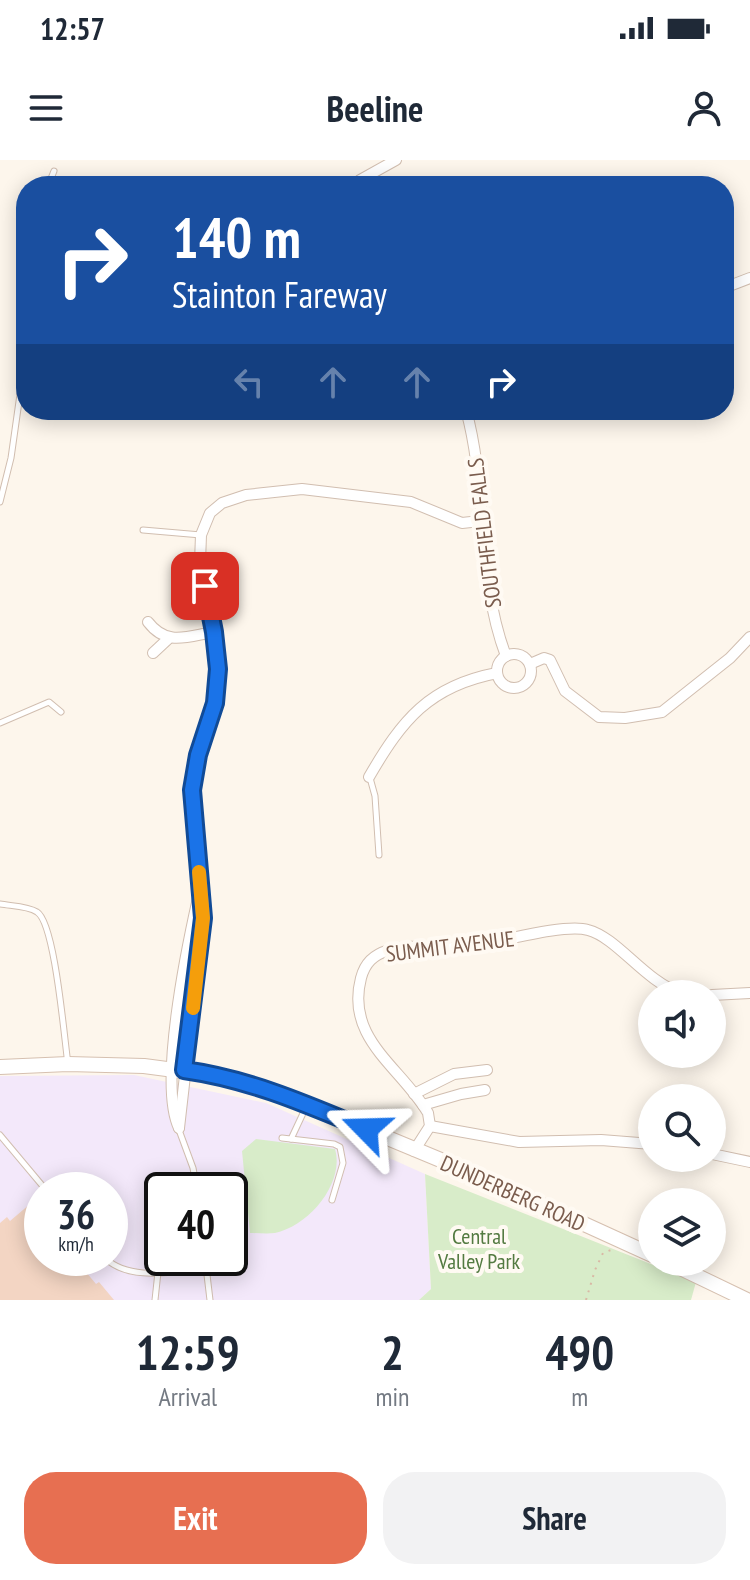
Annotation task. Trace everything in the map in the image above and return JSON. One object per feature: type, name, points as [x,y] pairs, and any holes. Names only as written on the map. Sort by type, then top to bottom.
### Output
[{"type":"street","points":[[367,176],[396,160]]},
{"type":"street","name":"SOUTHFIELD FALLS","points":[[469,420],[496,630],[506,656]]},
{"type":"street","points":[[179,1128],[171,1106],[194,1003],[203,918],[192,790],[198,755],[215,703],[218,669],[200,562],[201,535],[210,513],[222,503],[246,495],[302,489],[411,502],[462,523],[480,521]]},
{"type":"street","points":[[148,622],[168,639]]},
{"type":"street","points":[[153,653],[168,639],[214,632]]},
{"type":"street","points":[[530,664],[544,658],[550,660],[565,691],[599,717],[625,718],[662,712],[730,658],[750,637]]},
{"type":"street","points":[[520,655],[530,664],[530,679],[519,688],[505,686],[497,673],[499,663],[506,656],[520,655]]},
{"type":"street","points":[[369,777],[405,723],[431,699],[455,684],[497,673]]},
{"type":"street","points":[[178,1070],[180,1000],[188,941],[200,888]]},
{"type":"street","name":"SUMMIT AVENUE","points":[[430,1126],[423,1105],[370,1040],[359,1018],[357,1006],[365,966],[383,953],[401,948],[467,947],[579,928],[604,938],[654,980]]},
{"type":"street","points":[[188,941],[201,944]]},
{"type":"street","points":[[726,994],[750,993]]},
{"type":"street","points":[[180,1000],[194,1003]]},
{"type":"street","name":"DUNDERBERG ROAD","points":[[0,1067],[68,1064],[178,1070],[227,1077],[268,1089],[472,1173],[638,1249]]},
{"type":"street","points":[[414,1094],[454,1074],[487,1070]]},
{"type":"street","points":[[423,1105],[485,1090]]},
{"type":"street","points":[[414,1151],[430,1126],[519,1142],[601,1140],[638,1143]]},
{"type":"street","points":[[726,1157],[750,1162]]},
{"type":"street","points":[[697,1276],[747,1300]]},
{"type":"lane","points":[[52,176],[54,171]]},
{"type":"lane","points":[[0,502],[16,420]]},
{"type":"lane","points":[[143,530],[201,535]]},
{"type":"lane","points":[[0,723],[49,702],[61,712]]},
{"type":"lane","points":[[369,777],[375,796],[379,855]]},
{"type":"lane","points":[[0,904],[36,911],[46,921],[58,982],[68,1064]]},
{"type":"lane","points":[[291,1139],[307,1105]]},
{"type":"lane","points":[[179,1128],[194,1172]]},
{"type":"lane","points":[[0,1135],[31,1172]]},
{"type":"lane","points":[[282,1138],[340,1147],[343,1163],[332,1200]]},
{"type":"lane","points":[[155,1300],[158,1276]]},
{"type":"lane","points":[[207,1276],[210,1300]]},
{"type":"path","points":[[586,1300],[603,1253],[611,1250],[629,1252],[632,1246]]},
{"type":"shaded area","points":[[134,1075],[266,1103],[425,1174],[431,1289],[419,1300],[0,1300],[0,1076]]},
{"type":"green space","points":[[256,1139],[335,1149],[335,1175],[322,1201],[300,1222],[275,1233],[250,1233],[248,1172],[244,1172],[242,1151]]},
{"type":"green space","name":"Central Valley Park","points":[[425,1174],[638,1259],[638,1276],[681,1276],[696,1282],[691,1300],[419,1300],[431,1289]]},
{"type":"building","points":[[24,1209],[24,1276],[89,1276],[96,1284],[99,1282],[114,1300],[0,1300],[0,1223],[7,1217],[10,1221]]},
{"type":"slow traffic","points":[[193,1008],[203,918],[199,872]]},
{"type":"route","points":[[205,586],[218,669],[215,703],[198,755],[192,790],[203,918],[184,1070],[227,1077],[268,1089],[366,1129]]}]
